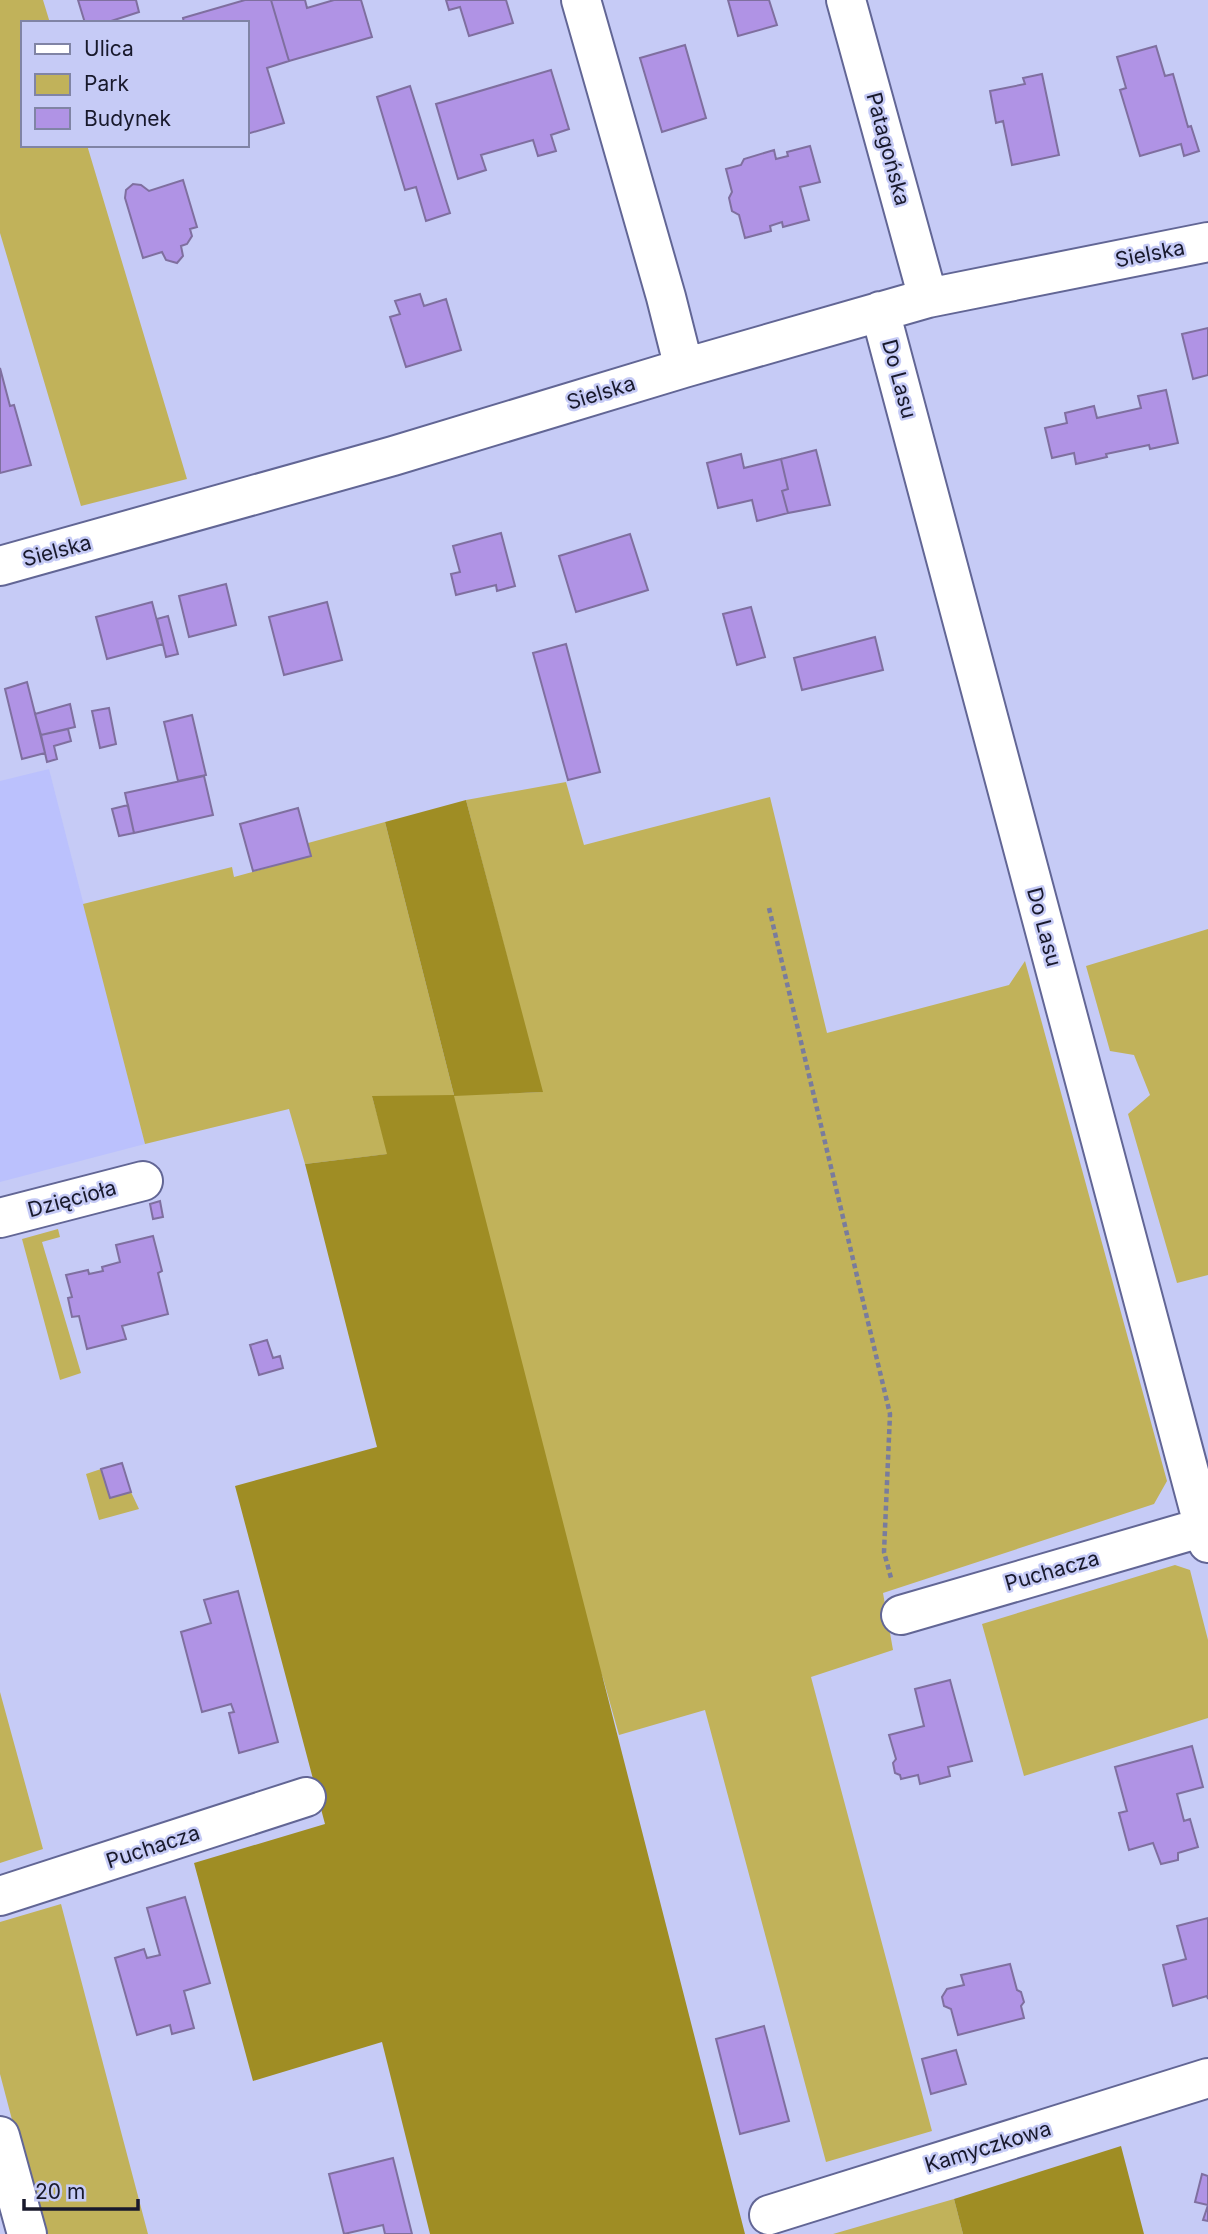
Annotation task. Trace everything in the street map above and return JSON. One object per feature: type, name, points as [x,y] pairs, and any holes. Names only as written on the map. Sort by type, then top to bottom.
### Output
[{"type":"street","points":[[581,0],[684,368]]},
{"type":"street","name":"Patagońska","points":[[846,0],[928,298]]},
{"type":"street","name":"Sielska","points":[[0,566],[380,460],[928,298],[1208,242]]},
{"type":"street","name":"Do Lasu","points":[[880,311],[1206,1535]]},
{"type":"street","name":"Dzięcioła","points":[[0,1218],[143,1181]]},
{"type":"street","name":"Puchacza","points":[[901,1615],[1206,1535]]},
{"type":"street","name":"Puchacza","points":[[0,1896],[306,1797]]},
{"type":"street","name":"Kamyczkowa","points":[[769,2215],[1208,2078]]},
{"type":"street","points":[[0,2136],[27,2234]]},
{"type":"path","points":[[769,908],[890,1415],[884,1552],[901,1615]]},
{"type":"shaded area","points":[[49,769],[145,1144],[0,1182],[0,781]]},
{"type":"shaded area","points":[[466,800],[543,1092],[454,1096],[745,2234],[430,2234],[382,2042],[253,2081],[194,1863],[325,1824],[235,1486],[377,1447],[305,1164],[387,1154],[372,1096],[454,1095],[385,822]]},
{"type":"shaded area","points":[[1121,2146],[1144,2234],[963,2234],[954,2199]]},
{"type":"green space","points":[[0,0],[43,0],[49,21],[21,21],[21,147],[88,147],[187,479],[81,506],[0,233]]},
{"type":"green space","points":[[566,782],[584,845],[770,797],[827,1033],[1009,985],[1025,961],[1167,1481],[1154,1504],[883,1593],[893,1650],[811,1677],[932,2131],[826,2162],[705,1710],[619,1735],[603,1678],[372,1096],[388,1154],[305,1164],[289,1109],[145,1144],[83,904],[232,867],[234,877],[310,856],[308,843],[385,822],[454,1095],[542,1092],[466,800]]},
{"type":"green space","points":[[1208,929],[1208,1275],[1177,1283],[1128,1114],[1150,1095],[1134,1055],[1110,1051],[1086,966]]},
{"type":"green space","points":[[58,1229],[60,1237],[42,1242],[81,1373],[60,1380],[22,1239]]},
{"type":"green space","points":[[101,1469],[110,1498],[131,1492],[139,1509],[99,1520],[86,1474]]},
{"type":"green space","points":[[1175,1565],[1190,1570],[1208,1640],[1208,1718],[1024,1776],[982,1624]]},
{"type":"green space","points":[[0,1692],[43,1849],[0,1863]]},
{"type":"green space","points":[[61,1904],[148,2234],[42,2234],[0,2074],[0,1922]]},
{"type":"green space","points":[[954,2199],[963,2234],[833,2234]]},
{"type":"building","points":[[78,0],[136,0],[139,12],[111,21],[84,21]]},
{"type":"building","points":[[245,0],[271,0],[289,61],[267,68],[284,123],[248,134],[248,21],[184,21],[183,18]]},
{"type":"building","points":[[271,0],[305,0],[307,8],[334,0],[361,0],[372,37],[289,61]]},
{"type":"building","points":[[446,0],[506,0],[513,23],[469,36],[460,7],[449,10]]},
{"type":"building","points":[[728,0],[769,0],[777,25],[738,36]]},
{"type":"building","points":[[685,45],[706,118],[662,132],[640,58]]},
{"type":"building","points":[[1156,46],[1165,76],[1173,74],[1188,127],[1191,126],[1199,151],[1184,156],[1181,144],[1140,156],[1120,90],[1126,88],[1117,57]]},
{"type":"building","points":[[551,70],[569,129],[551,135],[556,151],[538,156],[533,140],[481,155],[486,170],[458,179],[436,104]]},
{"type":"building","points":[[1042,74],[1059,155],[1012,165],[1003,121],[996,123],[990,91],[1025,84],[1023,78]]},
{"type":"building","points":[[410,86],[450,213],[426,221],[416,187],[405,190],[377,97]]},
{"type":"building","points":[[810,146],[820,182],[800,187],[809,220],[783,227],[782,222],[770,226],[771,231],[745,238],[739,215],[732,211],[729,198],[732,192],[726,169],[741,165],[744,159],[774,150],[776,159],[788,156],[787,152]]},
{"type":"building","points":[[183,180],[197,227],[190,229],[192,236],[187,244],[181,246],[183,256],[177,263],[166,260],[162,252],[143,258],[125,198],[126,190],[133,184],[141,185],[149,191]]},
{"type":"building","points":[[420,294],[424,306],[446,299],[461,350],[406,367],[390,317],[400,314],[395,301]]},
{"type":"building","points":[[1208,328],[1208,375],[1193,379],[1182,334]]},
{"type":"building","points":[[0,368],[31,465],[0,473]]},
{"type":"building","points":[[1166,390],[1178,443],[1150,449],[1149,445],[1106,454],[1107,457],[1076,464],[1074,453],[1052,458],[1045,428],[1067,423],[1065,413],[1094,406],[1097,418],[1141,408],[1138,396]]},
{"type":"building","points":[[816,450],[830,505],[788,513],[782,491],[788,489],[781,459]]},
{"type":"building","points":[[741,454],[744,468],[781,459],[788,489],[782,491],[788,513],[757,521],[752,500],[718,508],[707,463]]},
{"type":"building","points":[[501,533],[515,586],[497,591],[496,585],[456,595],[451,574],[460,572],[453,546]]},
{"type":"building","points":[[630,534],[648,590],[576,612],[559,556]]},
{"type":"building","points":[[226,584],[236,625],[189,637],[179,596]]},
{"type":"building","points":[[152,602],[163,644],[107,659],[96,617]]},
{"type":"building","points":[[327,602],[342,660],[284,675],[269,617]]},
{"type":"building","points":[[751,607],[765,657],[737,665],[723,614]]},
{"type":"building","points":[[168,616],[178,654],[166,657],[157,619]]},
{"type":"building","points":[[875,637],[883,670],[802,690],[794,658]]},
{"type":"building","points":[[566,644],[600,772],[568,780],[533,653]]},
{"type":"building","points":[[27,682],[45,753],[22,759],[5,689]]},
{"type":"building","points":[[70,704],[75,727],[41,735],[35,714]]},
{"type":"building","points":[[109,708],[116,744],[100,748],[92,711]]},
{"type":"building","points":[[192,715],[206,775],[178,781],[164,722]]},
{"type":"building","points":[[68,729],[71,741],[54,746],[57,759],[47,762],[41,735]]},
{"type":"building","points":[[204,776],[213,815],[134,833],[125,793]]},
{"type":"building","points":[[128,805],[134,833],[119,836],[112,809]]},
{"type":"building","points":[[298,808],[311,856],[253,871],[240,824]]},
{"type":"building","points":[[160,1201],[163,1217],[153,1219],[150,1204]]},
{"type":"building","points":[[153,1236],[162,1271],[158,1273],[168,1314],[122,1326],[126,1339],[87,1349],[79,1316],[72,1317],[68,1298],[72,1297],[66,1275],[88,1270],[89,1274],[103,1271],[102,1267],[120,1262],[116,1245]]},
{"type":"building","points":[[267,1340],[273,1358],[280,1356],[283,1368],[259,1375],[250,1345]]},
{"type":"building","points":[[122,1463],[131,1492],[110,1498],[101,1469]]},
{"type":"building","points":[[238,1591],[278,1742],[239,1753],[229,1713],[234,1712],[231,1704],[202,1712],[181,1632],[211,1623],[204,1600]]},
{"type":"building","points":[[950,1680],[972,1761],[948,1767],[950,1776],[920,1784],[918,1775],[901,1779],[900,1775],[895,1773],[893,1763],[896,1759],[889,1735],[924,1726],[915,1689]]},
{"type":"building","points":[[1192,1746],[1203,1787],[1177,1794],[1184,1821],[1190,1819],[1198,1847],[1178,1853],[1178,1860],[1161,1864],[1153,1843],[1129,1850],[1119,1813],[1127,1811],[1115,1767]]},
{"type":"building","points":[[185,1897],[210,1983],[184,1991],[194,2028],[172,2034],[170,2025],[137,2035],[115,1958],[144,1949],[147,1958],[160,1955],[147,1908]]},
{"type":"building","points":[[1208,1918],[1208,1999],[1207,1996],[1173,2006],[1163,1965],[1186,1959],[1177,1926]]},
{"type":"building","points":[[1010,1964],[1017,1990],[1021,1992],[1024,2002],[1021,2006],[1024,2018],[958,2035],[951,2009],[944,2006],[942,1997],[947,1989],[964,1985],[961,1975]]},
{"type":"building","points":[[764,2026],[789,2121],[740,2134],[716,2039]]},
{"type":"building","points":[[956,2050],[966,2084],[931,2094],[922,2059]]},
{"type":"building","points":[[393,2158],[412,2234],[385,2234],[383,2225],[344,2234],[329,2174]]},
{"type":"building","points":[[1202,2174],[1208,2176],[1208,2205],[1195,2202]]},
{"type":"building","points":[[1208,2205],[1208,2221],[1203,2220]]}]
